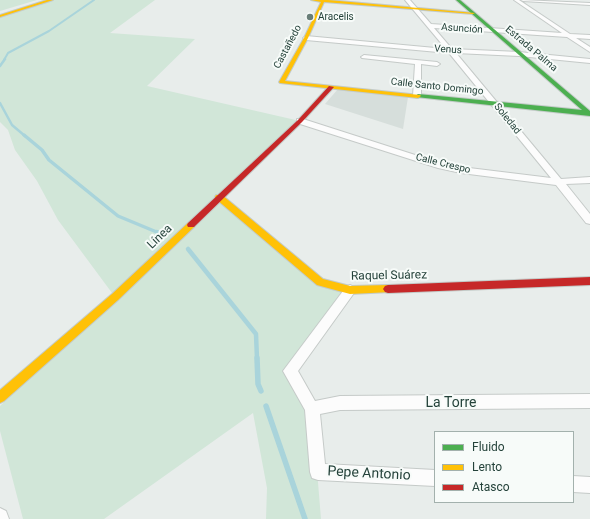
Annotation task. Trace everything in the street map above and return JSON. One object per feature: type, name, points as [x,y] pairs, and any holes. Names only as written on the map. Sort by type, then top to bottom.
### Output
[{"type":"main road","points":[[0,16],[50,0]]},
{"type":"main road","points":[[313,0],[473,14]]},
{"type":"main road","name":"Estrada Palma","points":[[458,0],[492,31],[590,114]]},
{"type":"main road","name":"Castañedo","points":[[282,82],[306,38],[323,1]]},
{"type":"main road","name":"Calle Santo Domingo","points":[[282,82],[590,114]]},
{"type":"main road","name":"Línea","points":[[0,397],[115,297],[300,121],[331,87]]},
{"type":"main road","name":"Raquel Suárez","points":[[219,197],[320,282],[350,290],[590,281]]},
{"type":"street","name":"Soledad","points":[[407,0],[496,104],[590,221]]},
{"type":"street","points":[[516,0],[590,50]]},
{"type":"street","points":[[523,0],[590,4]]},
{"type":"street","name":"Asunción","points":[[429,26],[590,38]]},
{"type":"street","name":"Venus","points":[[306,38],[450,51],[519,54],[590,61]]},
{"type":"street","points":[[378,59],[381,45]]},
{"type":"street","points":[[364,57],[437,64]]},
{"type":"street","points":[[417,96],[418,62]]},
{"type":"street","name":"Calle Crespo","points":[[300,121],[438,165],[471,172],[558,182],[590,180]]},
{"type":"street","name":"Pepe Antonio","points":[[350,290],[290,371],[312,409],[318,472],[434,478]]},
{"type":"street","name":"La Torre","points":[[312,409],[340,403],[590,401]]},
{"type":"street","points":[[574,484],[590,485]]},
{"type":"shaded area","points":[[338,89],[408,97],[403,129],[325,104]]},
{"type":"green space","points":[[0,0],[37,0],[0,11]]},
{"type":"green space","points":[[51,0],[155,0],[110,33],[195,39],[147,86],[300,121],[220,197],[317,284],[350,290],[290,371],[312,409],[321,519],[266,519],[267,488],[253,413],[104,519],[23,519],[0,431],[0,406],[115,297],[58,220],[37,181],[15,150],[8,130],[0,122],[0,16]]},
{"type":"waterway","points":[[4,60],[8,53],[49,31],[94,0]]},
{"type":"waterway","points":[[0,66],[5,59]]},
{"type":"waterway","points":[[0,103],[12,125],[25,136]]},
{"type":"waterway","points":[[24,135],[42,150],[49,160],[118,216],[159,233],[157,232]]},
{"type":"waterway","points":[[188,249],[256,334],[257,359]]},
{"type":"waterway","points":[[257,358],[258,384],[261,391]]},
{"type":"waterway","points":[[266,406],[305,519]]},
{"type":"traffic: fast","points":[[458,0],[590,114]]},
{"type":"traffic: fast","points":[[418,96],[590,113]]},
{"type":"traffic: slow","points":[[0,16],[51,0]]},
{"type":"traffic: slow","points":[[313,0],[473,13]]},
{"type":"traffic: slow","points":[[323,1],[306,38],[282,82],[418,96]]},
{"type":"traffic: slow","points":[[219,197],[320,282],[350,290],[388,289]]},
{"type":"traffic: slow","points":[[0,397],[115,297],[191,225]]},
{"type":"traffic: jam","points":[[191,225],[300,121],[331,87]]},
{"type":"traffic: jam","points":[[388,289],[590,281]]},
{"type":"place","name":"Aracelis","points":[[310,17]]}]
